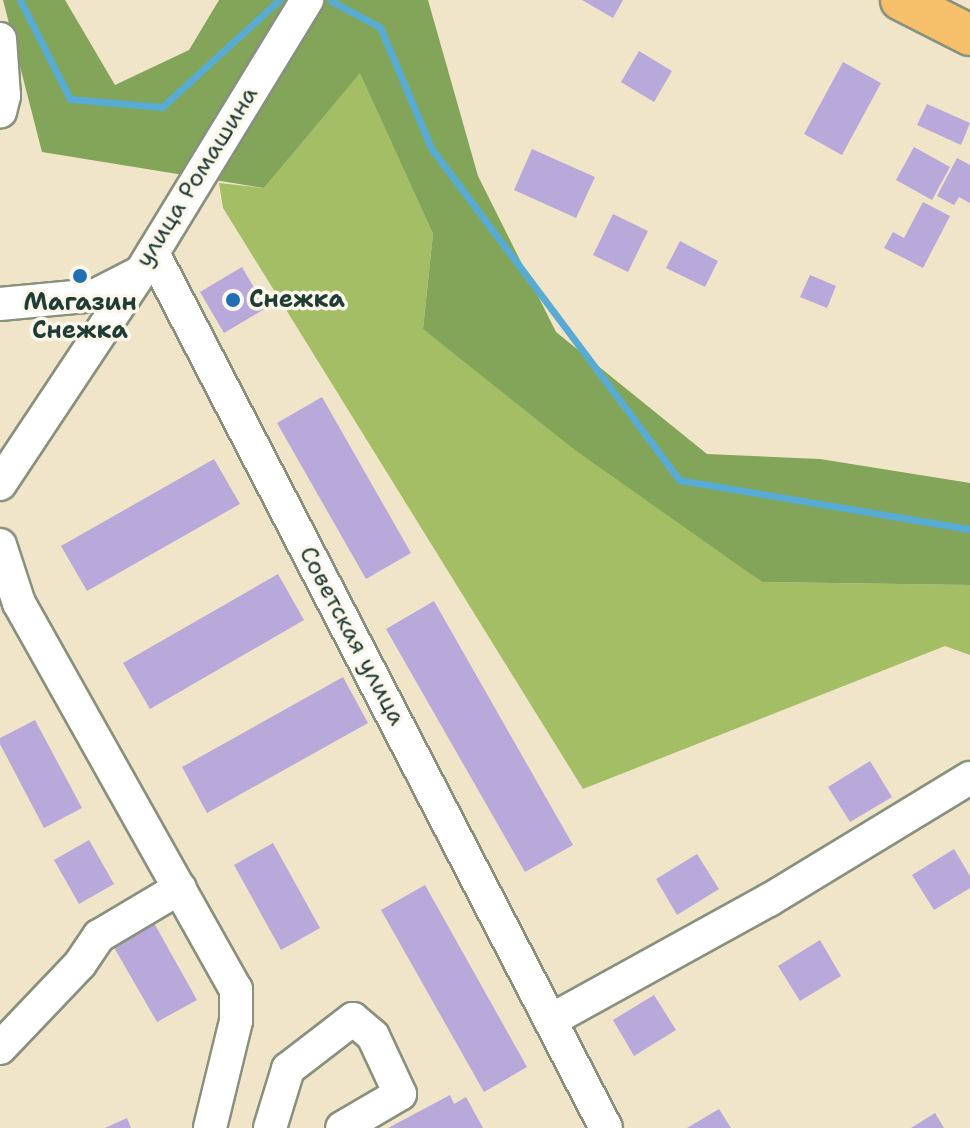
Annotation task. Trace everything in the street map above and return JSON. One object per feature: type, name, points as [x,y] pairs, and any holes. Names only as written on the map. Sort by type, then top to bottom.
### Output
[{"type":"main road","points":[[901,0],[970,35]]},
{"type":"street","name":"улица Ромашина","points":[[0,304],[96,295],[147,262],[307,0]]},
{"type":"street","points":[[0,39],[4,96],[0,112]]},
{"type":"street","points":[[0,484],[147,262]]},
{"type":"street","name":"Советская улица","points":[[147,262],[553,1019],[606,1128]]},
{"type":"street","points":[[0,545],[19,603],[236,989],[236,1021],[210,1128]]},
{"type":"street","points":[[553,1019],[769,900],[970,778]]},
{"type":"street","points":[[0,1048],[80,964],[99,936],[180,888]]},
{"type":"street","points":[[270,1128],[288,1069],[353,1019],[373,1036],[400,1094],[342,1128]]},
{"type":"green space","points":[[3,0],[65,0],[115,85],[189,50],[219,0],[428,0],[478,176],[556,332],[707,454],[820,459],[970,483],[970,585],[762,582],[575,450],[423,329],[433,234],[360,73],[264,188],[42,152]]},
{"type":"green space","points":[[360,72],[433,234],[423,329],[762,582],[970,585],[970,655],[945,646],[583,789],[223,208],[219,183],[264,188]]},
{"type":"building","points":[[582,0],[623,0],[613,18]]},
{"type":"building","points":[[639,51],[672,71],[654,102],[621,82]]},
{"type":"building","points":[[843,62],[881,83],[842,155],[804,134]]},
{"type":"building","points":[[927,104],[970,123],[961,145],[917,125]]},
{"type":"building","points":[[914,147],[950,167],[932,200],[896,180]]},
{"type":"building","points":[[532,149],[595,177],[576,218],[514,190]]},
{"type":"building","points":[[957,158],[970,165],[970,203],[959,197],[954,205],[937,196]]},
{"type":"building","points":[[923,202],[950,216],[923,268],[884,248],[893,232],[904,238]]},
{"type":"building","points":[[613,214],[648,231],[628,272],[593,255]]},
{"type":"building","points":[[680,241],[718,261],[705,287],[666,268]]},
{"type":"building","name":"Снежка","points":[[242,267],[266,308],[224,333],[200,292]]},
{"type":"building","points":[[810,275],[836,286],[827,308],[800,297]]},
{"type":"building","points":[[322,397],[411,553],[366,579],[277,423]]},
{"type":"building","points":[[214,459],[240,504],[87,591],[61,546]]},
{"type":"building","points":[[278,574],[304,620],[150,709],[123,663]]},
{"type":"building","points":[[434,601],[573,845],[525,872],[386,629]]},
{"type":"building","points":[[343,677],[368,723],[207,813],[182,767]]},
{"type":"building","points":[[35,720],[82,808],[44,828],[0,744],[0,738]]},
{"type":"building","points":[[870,761],[892,797],[850,822],[828,787]]},
{"type":"building","points":[[89,840],[114,884],[79,904],[54,860]]},
{"type":"building","points":[[273,843],[320,928],[281,950],[234,865]]},
{"type":"building","points":[[954,849],[970,876],[970,888],[934,910],[912,875]]},
{"type":"building","points":[[697,854],[719,889],[677,915],[656,879]]},
{"type":"building","points":[[425,885],[527,1067],[484,1092],[381,910]]},
{"type":"building","points":[[149,914],[197,1000],[157,1022],[108,937]]},
{"type":"building","points":[[820,940],[841,976],[800,1001],[778,966]]},
{"type":"building","points":[[654,995],[676,1030],[634,1056],[613,1020]]},
{"type":"building","points":[[450,1095],[454,1104],[466,1097],[483,1128],[388,1128]]},
{"type":"building","points":[[719,1109],[731,1128],[687,1128]]},
{"type":"building","points":[[935,1113],[944,1128],[911,1128]]},
{"type":"building","points":[[127,1118],[131,1128],[105,1128]]},
{"type":"waterway","points":[[20,0],[70,99],[162,107],[279,0]]},
{"type":"waterway","points":[[331,1],[380,27],[431,148],[679,480],[970,529]]},
{"type":"place","name":"Магазин Снежка","points":[[80,276]]},
{"type":"place","name":"Снежка","points":[[233,300]]}]
